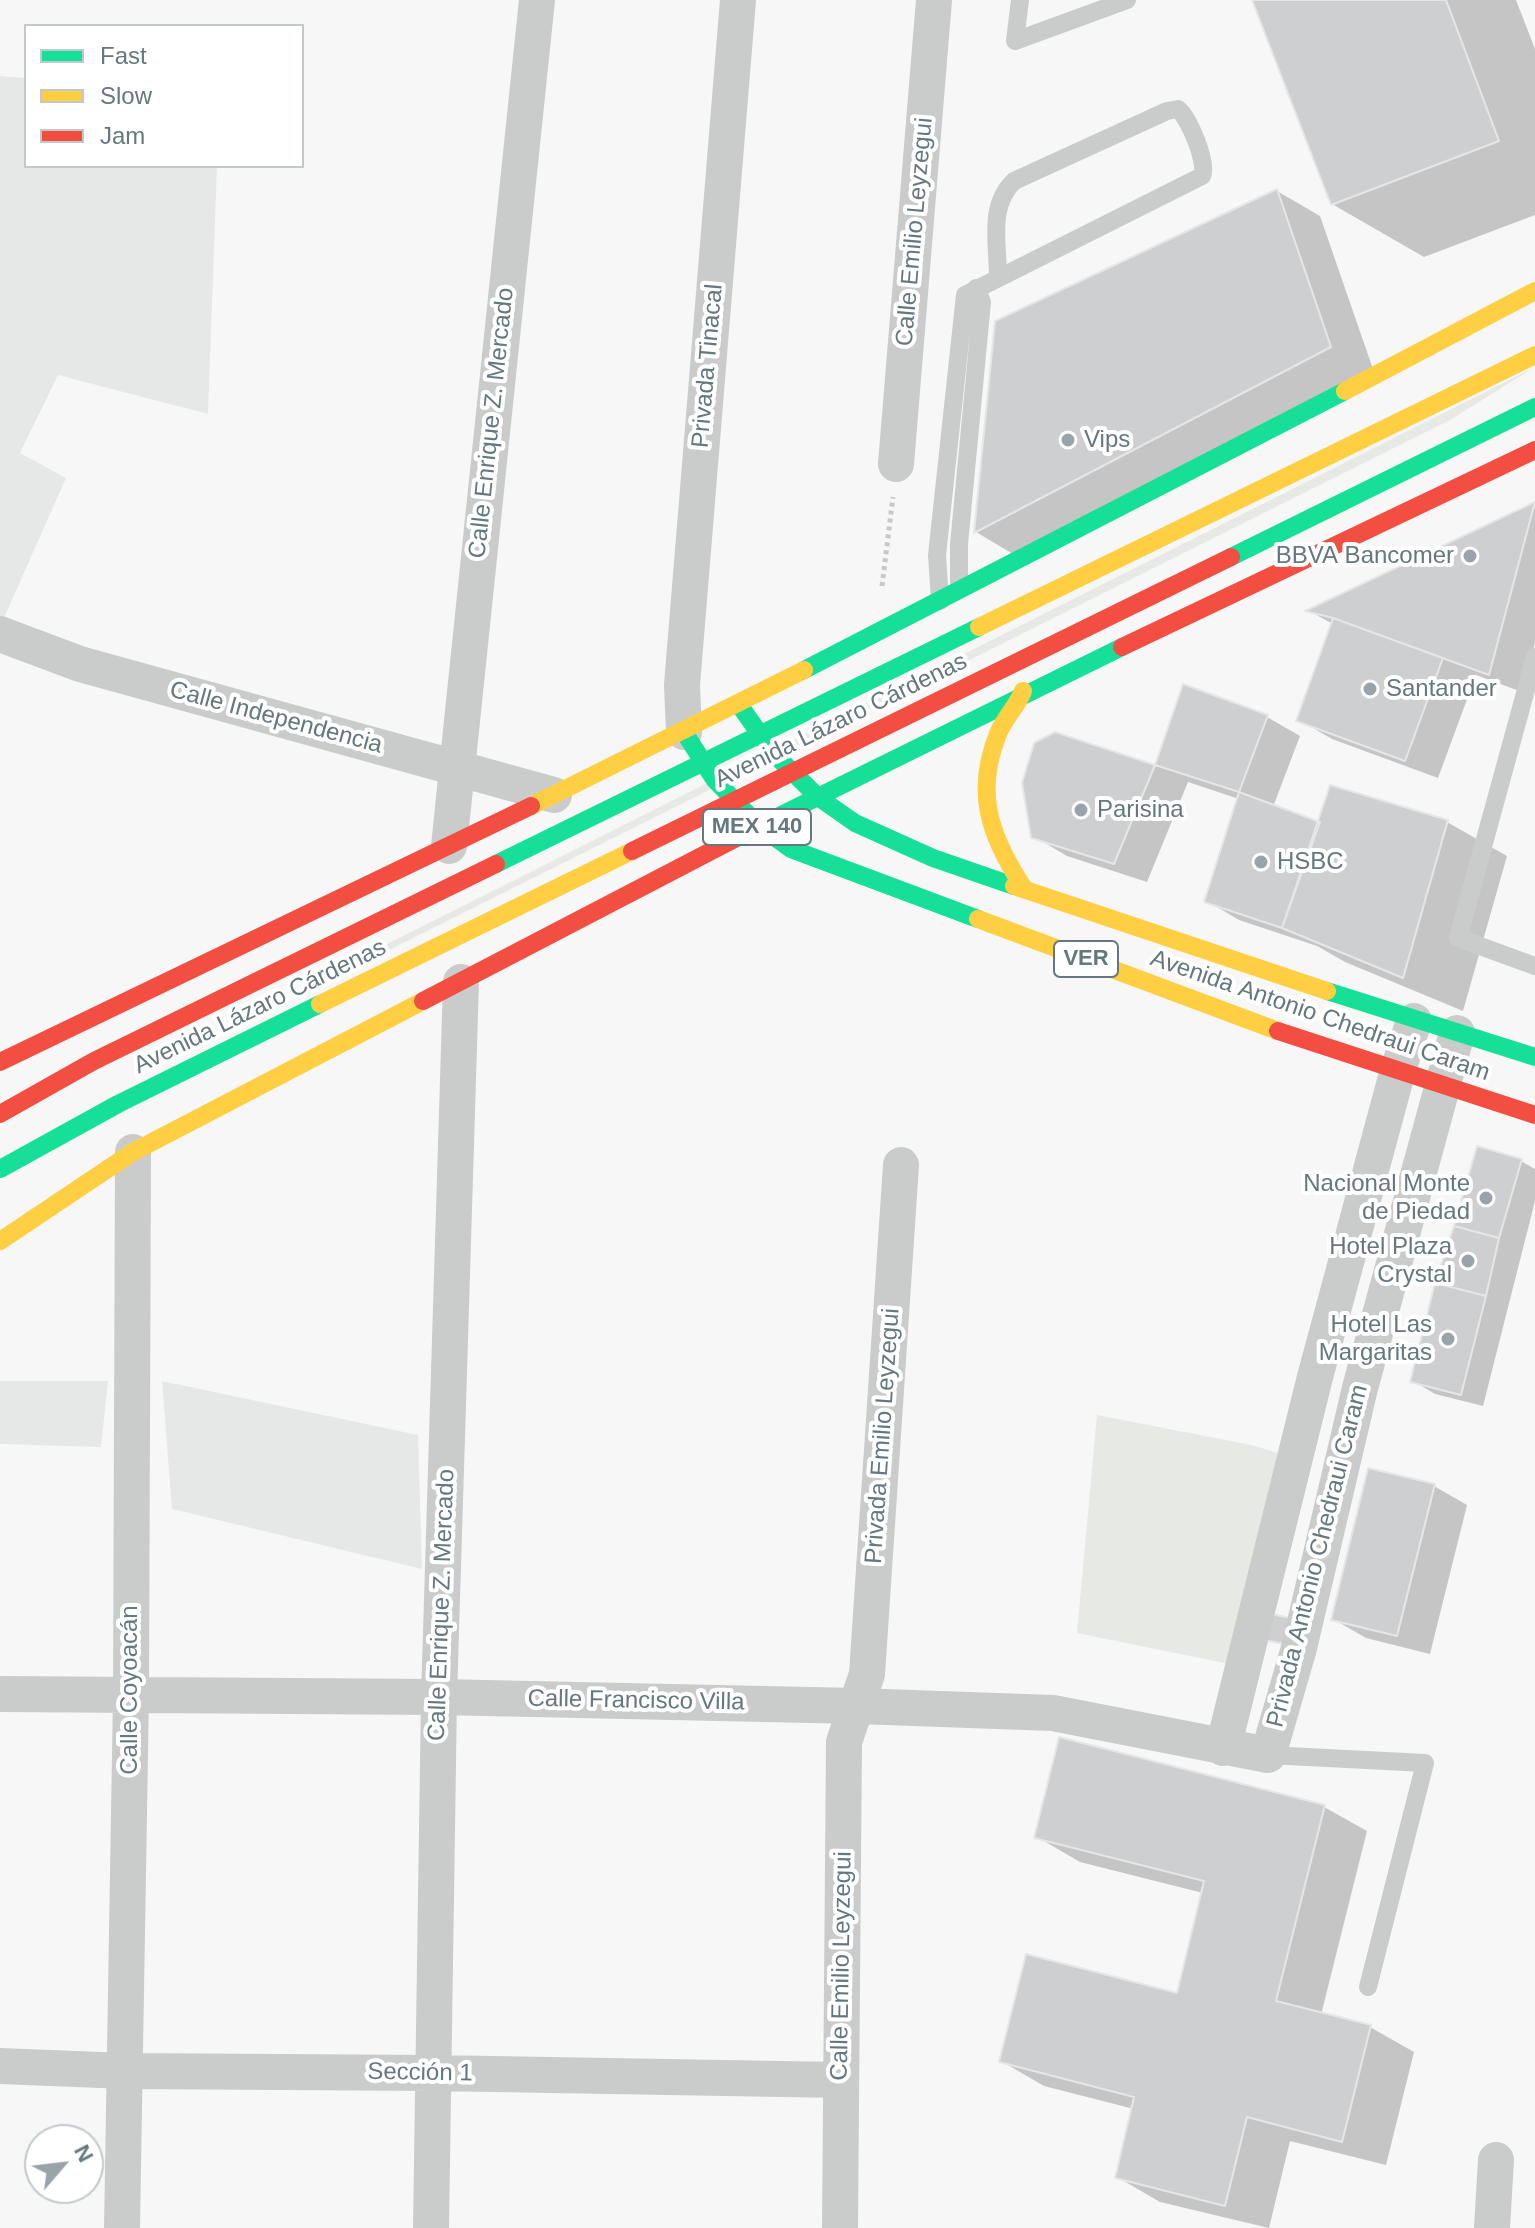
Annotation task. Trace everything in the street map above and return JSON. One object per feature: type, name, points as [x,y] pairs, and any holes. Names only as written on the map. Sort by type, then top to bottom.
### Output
[{"type":"main road","points":[[0,1062],[684,732],[1535,291]]},
{"type":"main road","name":"Avenida Lázaro Cárdenas","points":[[0,1114],[94,1061],[1535,355]]},
{"type":"main road","name":"Avenida Lázaro Cárdenas","points":[[0,1169],[132,1097],[1535,407]]},
{"type":"main road","name":"MEX 140","points":[[0,1241],[133,1152],[759,826],[1082,666],[1535,450]]},
{"type":"main road","points":[[1023,887],[999,852],[986,812],[987,771],[998,731],[1022,697],[1028,664],[1025,581],[1034,553]]},
{"type":"main road","points":[[965,588],[1001,602],[1051,650],[1082,666]]},
{"type":"main road","name":"Avenida Antonio Chedraui Caram","points":[[738,703],[774,754],[818,797],[855,823],[933,858],[1414,1021],[1535,1057]]},
{"type":"main road","name":"Avenida Antonio Chedraui Caram","points":[[684,732],[714,779],[759,826],[791,849],[1290,1035],[1535,1115]]},
{"type":"main road","points":[[0,1073],[52,1035]]},
{"type":"street","name":"Calle Enrique Z. Mercado","points":[[449,846],[537,0]]},
{"type":"street","name":"Privada Tinacal","points":[[684,732],[682,685],[738,0]]},
{"type":"street","name":"Calle Emilio Leyzegui","points":[[896,464],[934,0]]},
{"type":"street","name":"Calle Independencia","points":[[0,634],[80,664],[554,795]]},
{"type":"street","name":"Calle Enrique Z. Mercado","points":[[431,2228],[436,2073],[439,1697],[461,982]]},
{"type":"street","name":"Privada Antonio Chedraui Caram","points":[[1223,1748],[1315,1377],[1414,1021]]},
{"type":"street","name":"Privada Antonio Chedraui Caram","points":[[1268,1755],[1299,1648],[1360,1388],[1457,1033]]},
{"type":"street","name":"Calle Coyoacán","points":[[122,2228],[131,1696],[133,1152]]},
{"type":"street","name":"Privada Emilio Leyzegui","points":[[857,1706],[867,1674],[901,1165]]},
{"type":"street","points":[[1315,1377],[1360,1388]]},
{"type":"street","name":"Calle Francisco Villa","points":[[0,1694],[439,1697],[1053,1713],[1268,1755]]},
{"type":"street","name":"Calle Emilio Leyzegui","points":[[840,2228],[844,1742],[857,1706]]},
{"type":"street","name":"Sección 1","points":[[0,2066],[126,2071],[840,2080]]},
{"type":"street","points":[[1492,2228],[1496,2160]]},
{"type":"lane","points":[[1020,0],[1015,41],[1127,0]]},
{"type":"lane","points":[[940,601],[937,555],[965,295],[1202,176],[1204,164],[1185,115],[1178,109],[1167,111],[1014,181],[1002,193],[997,209],[998,278]]},
{"type":"lane","points":[[965,588],[959,544],[982,302],[976,288]]},
{"type":"lane","points":[[1535,657],[1458,938],[1535,966]]},
{"type":"lane","points":[[1268,1755],[1425,1763],[1368,1987]]},
{"type":"path","points":[[879,632],[896,464]]},
{"type":"shaded area","points":[[0,76],[24,78],[24,168],[217,168],[208,414],[58,375],[20,453],[66,478],[4,618],[0,616]]},
{"type":"shaded area","points":[[1535,367],[1450,420],[375,957],[371,952]]},
{"type":"shaded area","points":[[0,1381],[108,1381],[101,1447],[0,1444]]},
{"type":"shaded area","points":[[162,1381],[418,1435],[422,1569],[172,1509]]},
{"type":"shaded area","points":[[1097,1415],[1251,1445],[1299,1459],[1244,1667],[1077,1633]]},
{"type":"building","points":[[1252,0],[1446,0],[1499,141],[1331,205]]},
{"type":"building","name":"Vips","points":[[1277,189],[1331,347],[974,533],[995,321]]},
{"type":"building","name":"BBVA Bancomer","points":[[1535,502],[1489,675],[1333,618],[1305,611]]},
{"type":"building","name":"Santander","points":[[1333,618],[1443,658],[1405,761],[1296,721]]},
{"type":"building","points":[[1183,684],[1268,715],[1239,792],[1155,765]]},
{"type":"building","name":"Parisina","points":[[1055,732],[1155,765],[1114,864],[1031,838],[1022,783],[1034,743]]},
{"type":"building","points":[[1330,785],[1448,820],[1403,978],[1282,928]]},
{"type":"building","name":"HSBC","points":[[1239,792],[1320,822],[1282,928],[1204,902]]},
{"type":"building","name":"Nacional Monte de Piedad","points":[[1477,1146],[1522,1159],[1499,1238],[1454,1226]]},
{"type":"building","name":"Hotel Plaza Crystal","points":[[1454,1226],[1499,1238],[1486,1296],[1435,1283]]},
{"type":"building","name":"Hotel Las Margaritas","points":[[1435,1283],[1486,1296],[1461,1395],[1410,1382]]},
{"type":"building","points":[[1368,1468],[1435,1484],[1397,1636],[1331,1620]]},
{"type":"building","points":[[1262,1612],[1304,1621],[1298,1647],[1255,1638]]},
{"type":"building","points":[[1059,1737],[1325,1805],[1276,2001],[1371,2025],[1342,2142],[1247,2117],[1225,2206],[1115,2178],[1134,2097],[999,2062],[1026,1954],[1177,1993],[1204,1881],[1034,1838]]},
{"type":"traffic: fast","points":[[804,670],[1345,391]]},
{"type":"traffic: fast","points":[[1231,557],[1535,407]]},
{"type":"traffic: fast","points":[[496,864],[979,627]]},
{"type":"traffic: fast","points":[[767,822],[1122,647]]},
{"type":"traffic: fast","points":[[740,706],[774,754],[818,797],[855,823],[933,858],[1014,886]]},
{"type":"traffic: fast","points":[[684,732],[714,779],[759,826],[791,849],[978,919]]},
{"type":"traffic: fast","points":[[1327,991],[1535,1057]]},
{"type":"traffic: fast","points":[[0,1169],[118,1104],[320,1004]]},
{"type":"traffic: slow","points":[[1345,391],[1535,291]]},
{"type":"traffic: slow","points":[[979,627],[1535,355]]},
{"type":"traffic: slow","points":[[531,806],[804,670]]},
{"type":"traffic: slow","points":[[1023,691],[998,734],[987,776],[989,814],[994,832],[1023,887]]},
{"type":"traffic: slow","points":[[320,1004],[632,851]]},
{"type":"traffic: slow","points":[[1014,886],[1327,991]]},
{"type":"traffic: slow","points":[[978,919],[1278,1031]]},
{"type":"traffic: slow","points":[[0,1241],[133,1152],[423,1001]]},
{"type":"traffic: jam","points":[[1122,647],[1535,450]]},
{"type":"traffic: jam","points":[[632,851],[1231,557]]},
{"type":"traffic: jam","points":[[0,1062],[531,806]]},
{"type":"traffic: jam","points":[[423,1001],[767,822]]},
{"type":"traffic: jam","points":[[0,1114],[94,1061],[496,864]]},
{"type":"traffic: jam","points":[[1278,1031],[1535,1115]]},
{"type":"place","name":"Vips","points":[[1068,440]]},
{"type":"place","name":"BBVA Bancomer","points":[[1470,556]]},
{"type":"place","name":"Santander","points":[[1370,689]]},
{"type":"place","name":"Parisina","points":[[1081,810]]},
{"type":"place","name":"HSBC","points":[[1261,862]]},
{"type":"place","name":"Nacional Monte de Piedad","points":[[1486,1198]]},
{"type":"place","name":"Hotel Plaza Crystal","points":[[1468,1261]]},
{"type":"place","name":"Hotel Las Margaritas","points":[[1448,1339]]}]
